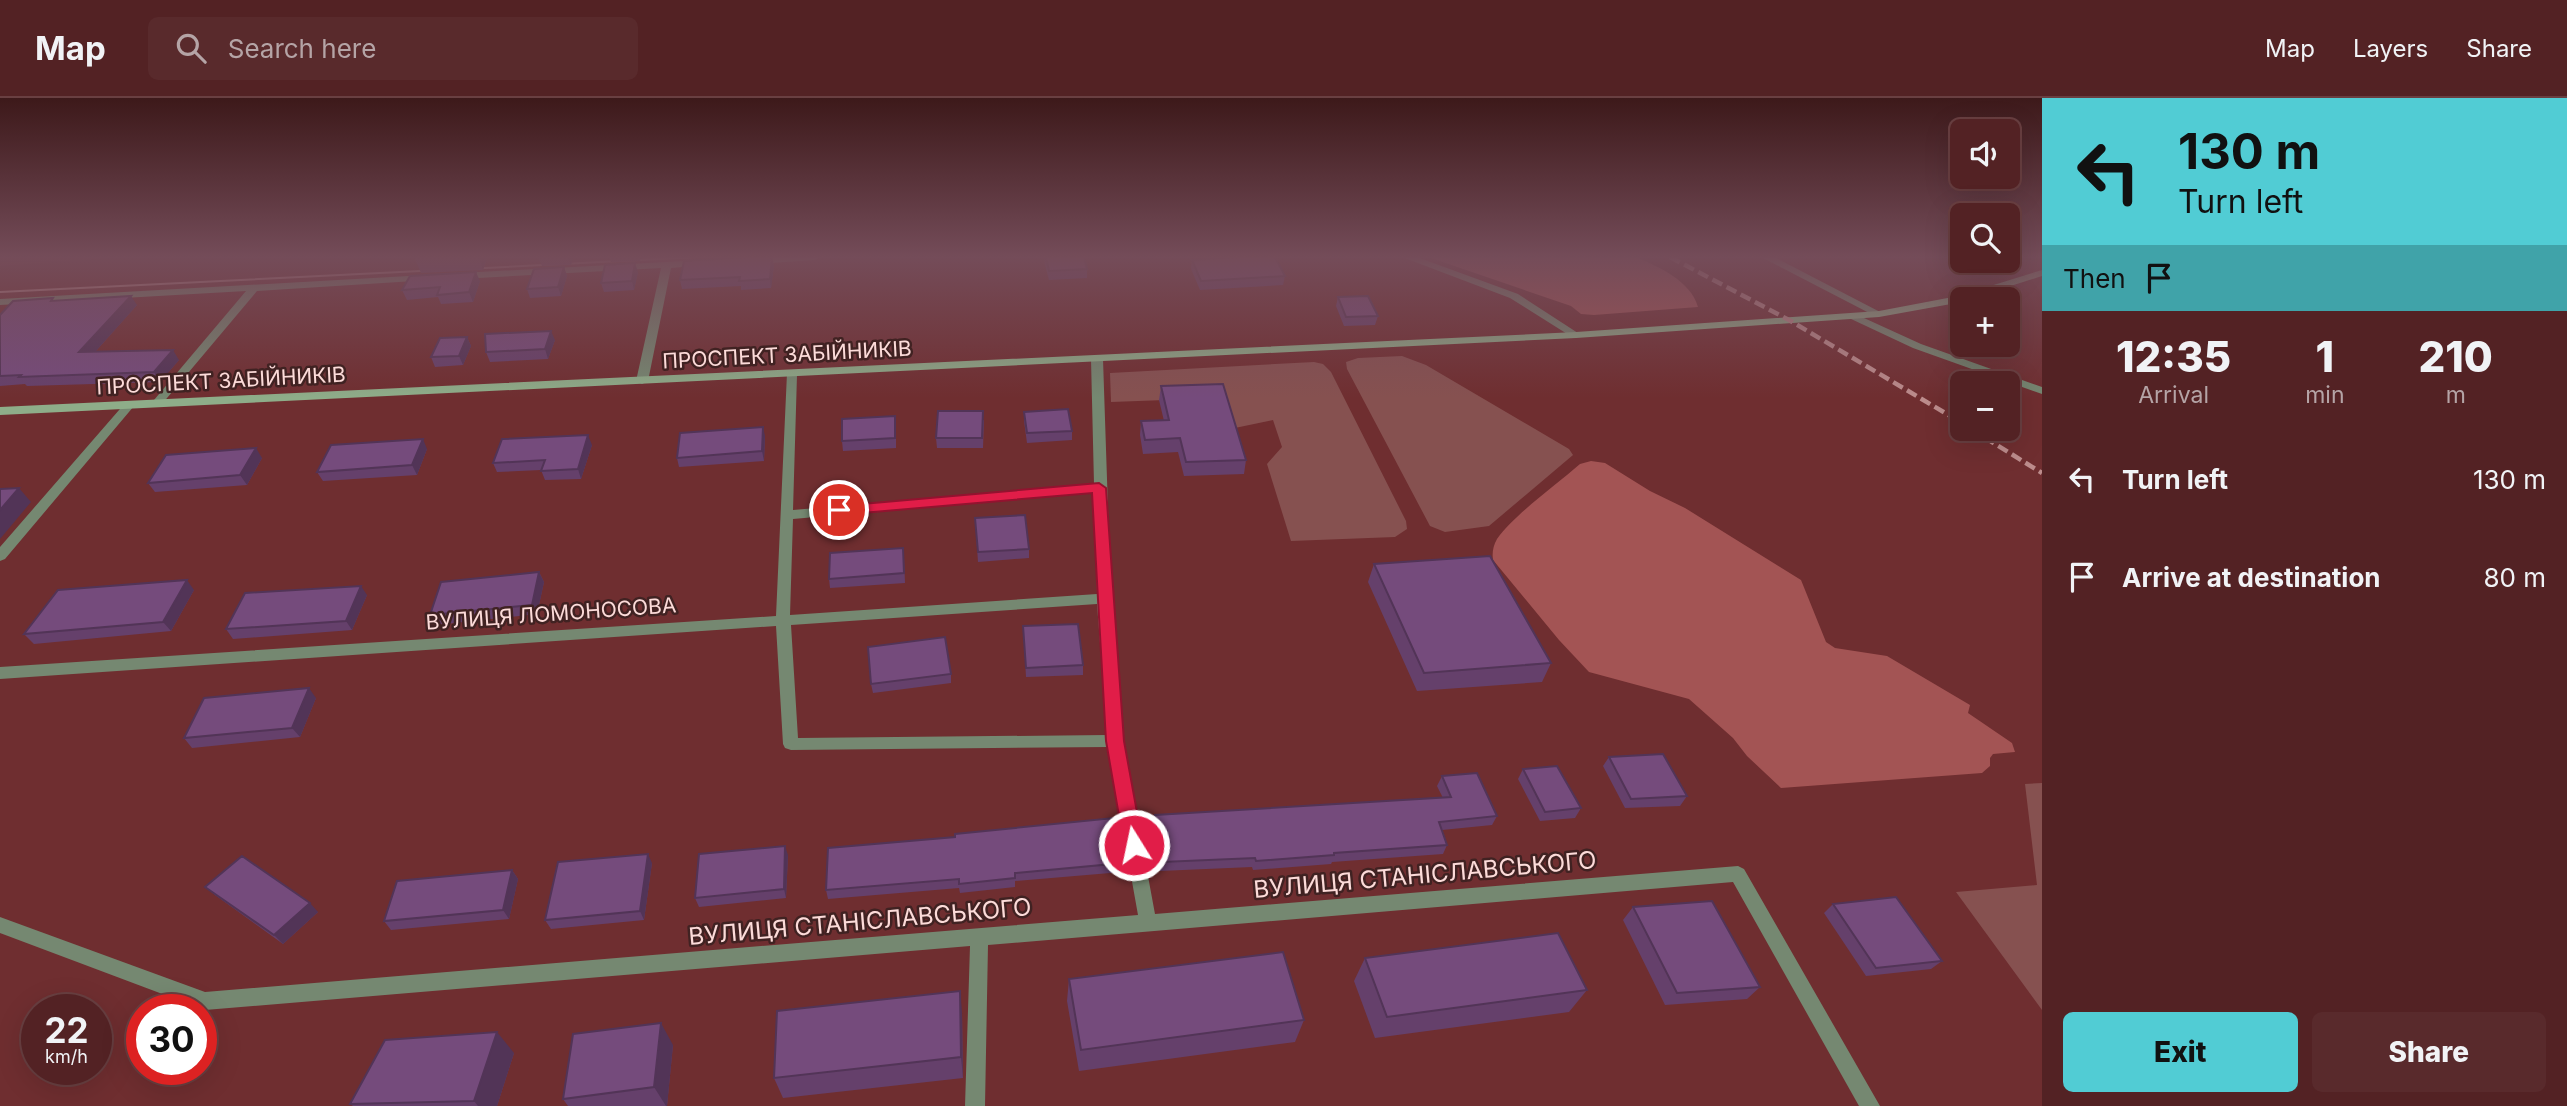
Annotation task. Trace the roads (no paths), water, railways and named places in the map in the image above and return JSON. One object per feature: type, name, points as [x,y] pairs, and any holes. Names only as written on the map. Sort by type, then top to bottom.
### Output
[{"type":"main road","name":"ПРОСПЕКТ ЗАБІЙНИКІВ","points":[[0,411],[791,375],[1576,335],[1879,314],[1933,304]]},
{"type":"street","points":[[158,402],[240,304]]},
{"type":"street","points":[[642,381],[659,304]]},
{"type":"street","points":[[1527,304],[1576,335]]},
{"type":"street","points":[[1859,304],[1879,314]]},
{"type":"street","points":[[1853,316],[1917,346],[2042,391]]},
{"type":"street","points":[[1097,359],[1104,599],[1115,741],[1148,923]]},
{"type":"street","points":[[791,375],[783,619],[791,744],[1115,741]]},
{"type":"street","points":[[0,556],[130,404]]},
{"type":"street","points":[[787,515],[1099,488]]},
{"type":"street","name":"ВУЛИЦЯ ЛОМОНОСОВА","points":[[0,673],[1104,599]]},
{"type":"street","name":"ВУЛИЦЯ СТАНІСЛАВСЬКОГО","points":[[0,925],[205,1001],[1738,874],[1870,1106]]},
{"type":"street","points":[[975,1106],[979,937]]},
{"type":"railway","points":[[1759,304],[1950,416]]},
{"type":"railway","points":[[1990,441],[2042,473]]}]
